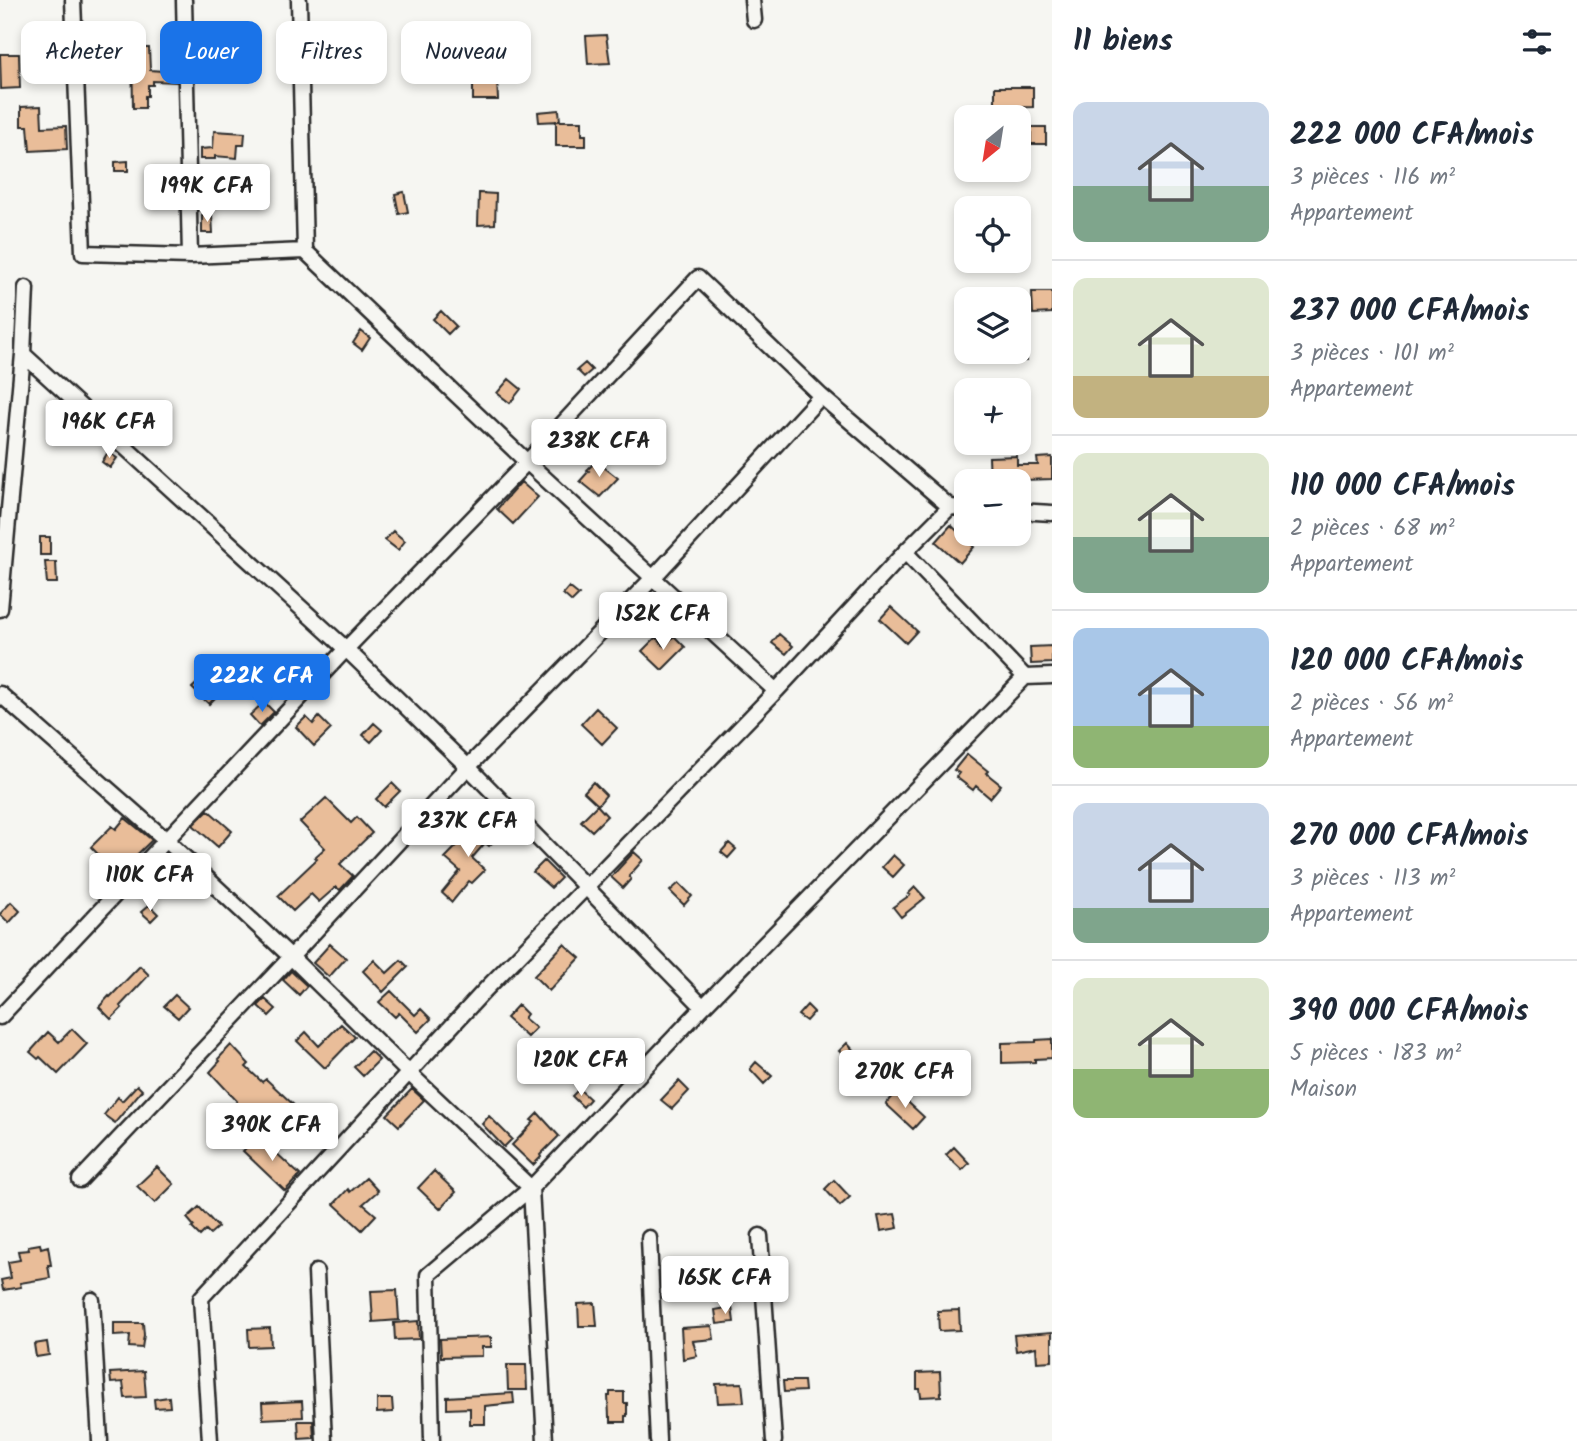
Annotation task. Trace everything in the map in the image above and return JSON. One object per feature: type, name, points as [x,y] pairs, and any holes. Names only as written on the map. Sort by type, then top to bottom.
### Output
[{"type":"street","points":[[73,0],[83,253],[190,256],[306,251]]},
{"type":"street","points":[[184,0],[190,256]]},
{"type":"street","points":[[299,0],[306,251],[653,579],[776,691]]},
{"type":"street","points":[[752,0],[754,20]]},
{"type":"street","points":[[0,1017],[698,278],[821,396],[950,507],[954,507]]},
{"type":"street","points":[[0,609],[23,354],[26,288]]},
{"type":"street","points":[[23,354],[346,649],[468,766],[703,1007]]},
{"type":"street","points":[[80,1180],[468,766],[653,579],[821,396]]},
{"type":"street","points":[[210,1441],[201,1298],[486,989],[776,691],[950,507]]},
{"type":"street","points":[[1031,512],[1052,513]]},
{"type":"street","points":[[905,552],[1025,677]]},
{"type":"street","points":[[432,1441],[428,1275],[530,1188],[1025,677],[1052,676]]},
{"type":"street","points":[[0,694],[166,840],[530,1188],[545,1441]]},
{"type":"street","points":[[760,1236],[774,1441]]},
{"type":"street","points":[[649,1238],[658,1441]]},
{"type":"street","points":[[316,1272],[324,1441]]},
{"type":"street","points":[[92,1300],[100,1441]]},
{"type":"building","points":[[606,35],[610,63],[588,64],[586,36]]},
{"type":"building","points":[[146,48],[149,48],[150,70],[160,71],[160,81],[153,81],[153,85],[148,85],[145,108],[133,108],[133,84],[146,84]]},
{"type":"building","points":[[0,54],[19,54],[20,88],[1,89]]},
{"type":"building","points":[[473,84],[497,84],[498,100],[473,100]]},
{"type":"building","points":[[995,87],[1033,87],[1033,107],[995,105]]},
{"type":"building","points":[[41,106],[42,127],[66,126],[67,149],[30,151],[28,126],[21,126],[21,107]]},
{"type":"building","points":[[559,110],[560,121],[539,122],[538,112]]},
{"type":"building","points":[[556,121],[582,121],[582,135],[586,135],[586,146],[556,146]]},
{"type":"building","points":[[1031,127],[1046,127],[1046,144],[1031,144]]},
{"type":"building","points":[[214,131],[245,133],[244,145],[238,145],[237,158],[215,156],[215,159],[200,159],[200,149],[213,148]]},
{"type":"building","points":[[128,161],[128,171],[115,171],[115,162]]},
{"type":"building","points":[[166,174],[166,178],[175,177],[176,193],[170,193],[170,198],[155,198],[153,175]]},
{"type":"building","points":[[404,192],[408,212],[399,214],[395,194]]},
{"type":"building","points":[[479,193],[496,194],[495,224],[478,225]]},
{"type":"building","points":[[202,215],[212,215],[213,233],[202,233]]},
{"type":"building","points":[[1032,292],[1052,292],[1052,313],[1033,314]]},
{"type":"building","points":[[441,311],[456,326],[448,334],[433,319]]},
{"type":"building","points":[[361,331],[370,338],[362,350],[353,343]]},
{"type":"building","points":[[585,363],[592,370],[584,377],[577,370]]},
{"type":"building","points":[[509,379],[521,389],[510,403],[497,393]]},
{"type":"building","points":[[598,436],[604,444],[594,452],[588,445]]},
{"type":"building","points":[[108,452],[117,458],[110,468],[102,462]]},
{"type":"building","points":[[1017,456],[1017,465],[1038,465],[1037,458],[1052,457],[1052,479],[1031,480],[1031,469],[990,469],[989,457]]},
{"type":"building","points":[[596,461],[618,478],[600,497],[580,481]]},
{"type":"building","points":[[521,482],[538,497],[513,524],[497,509]]},
{"type":"building","points":[[951,525],[954,528],[954,546],[974,547],[960,563],[936,542]]},
{"type":"building","points":[[393,531],[405,541],[398,550],[385,540]]},
{"type":"building","points":[[40,537],[50,537],[50,555],[40,555]]},
{"type":"building","points":[[45,562],[56,562],[57,583],[47,583]]},
{"type":"building","points":[[569,587],[579,595],[572,602],[563,594]]},
{"type":"building","points":[[891,607],[917,631],[906,643],[880,619]]},
{"type":"building","points":[[779,634],[793,646],[786,654],[772,643]]},
{"type":"building","points":[[674,636],[685,647],[662,670],[642,651],[656,637],[664,646]]},
{"type":"building","points":[[1052,646],[1052,663],[1031,664],[1030,647]]},
{"type":"building","points":[[207,674],[223,690],[209,704],[192,688]]},
{"type":"building","points":[[264,702],[274,712],[260,726],[250,715]]},
{"type":"building","points":[[596,708],[617,728],[602,744],[581,724]]},
{"type":"building","points":[[306,717],[313,724],[319,717],[331,729],[314,746],[296,727]]},
{"type":"building","points":[[374,723],[382,730],[371,742],[363,735]]},
{"type":"building","points":[[967,754],[1001,785],[990,798],[976,786],[973,790],[956,777],[959,773],[954,770]]},
{"type":"building","points":[[593,782],[606,795],[598,805],[584,792]]},
{"type":"building","points":[[392,783],[400,791],[384,807],[376,799]]},
{"type":"building","points":[[326,798],[351,823],[357,817],[372,833],[340,864],[353,876],[340,890],[336,887],[319,902],[311,894],[293,911],[278,896],[325,848],[300,822]]},
{"type":"building","points":[[597,805],[607,816],[592,831],[581,821]]},
{"type":"building","points":[[208,810],[232,831],[218,847],[193,825]]},
{"type":"building","points":[[125,818],[152,840],[117,874],[91,847],[112,826],[116,829]]},
{"type":"building","points":[[481,821],[498,837],[489,846],[485,843],[472,858],[485,870],[472,883],[469,881],[452,902],[442,893],[460,871],[445,858]]},
{"type":"building","points":[[729,843],[736,849],[728,858],[721,852]]},
{"type":"building","points":[[634,852],[643,860],[623,888],[611,877]]},
{"type":"building","points":[[893,855],[904,865],[893,877],[882,867]]},
{"type":"building","points":[[544,861],[561,878],[551,888],[533,872]]},
{"type":"building","points":[[679,883],[692,896],[684,905],[670,891]]},
{"type":"building","points":[[915,887],[925,898],[901,917],[893,907],[910,895],[908,894]]},
{"type":"building","points":[[11,902],[20,911],[9,923],[0,914]]},
{"type":"building","points":[[149,905],[158,914],[151,921],[141,912]]},
{"type":"building","points":[[330,944],[346,958],[329,977],[313,963]]},
{"type":"building","points":[[564,944],[580,958],[549,991],[534,976]]},
{"type":"building","points":[[374,960],[387,973],[401,960],[408,967],[383,992],[363,971]]},
{"type":"building","points":[[140,966],[149,975],[111,1019],[99,1007]]},
{"type":"building","points":[[291,971],[307,986],[299,995],[283,980]]},
{"type":"building","points":[[391,991],[415,1015],[421,1009],[431,1019],[418,1032],[399,1013],[395,1017],[379,1002]]},
{"type":"building","points":[[175,995],[188,1007],[178,1018],[164,1006]]},
{"type":"building","points":[[265,999],[276,1009],[269,1016],[258,1006]]},
{"type":"building","points":[[518,1005],[527,1014],[524,1018],[536,1028],[527,1037],[506,1018]]},
{"type":"building","points":[[807,1005],[814,1012],[806,1021],[798,1015]]},
{"type":"building","points":[[341,1024],[355,1037],[325,1068],[297,1041],[306,1032],[319,1046]]},
{"type":"building","points":[[72,1029],[87,1044],[58,1074],[40,1057],[38,1059],[30,1052],[48,1032],[59,1042]]},
{"type":"building","points":[[1052,1039],[1052,1058],[1035,1059],[1035,1062],[1002,1063],[1002,1043]]},
{"type":"building","points":[[847,1043],[854,1051],[846,1058],[839,1051]]},
{"type":"building","points":[[231,1045],[249,1064],[246,1067],[262,1082],[266,1079],[297,1108],[289,1116],[286,1114],[264,1139],[234,1112],[238,1109],[234,1105],[237,1101],[210,1072]]},
{"type":"building","points":[[370,1051],[379,1060],[363,1076],[354,1067]]},
{"type":"building","points":[[756,1062],[772,1076],[764,1084],[750,1069]]},
{"type":"building","points":[[679,1081],[689,1091],[672,1109],[661,1100]]},
{"type":"building","points":[[137,1085],[142,1090],[115,1123],[104,1115],[118,1097],[122,1101]]},
{"type":"building","points":[[412,1089],[424,1100],[399,1126],[387,1115]]},
{"type":"building","points":[[579,1089],[590,1099],[583,1107],[572,1096]]},
{"type":"building","points":[[897,1092],[924,1117],[913,1129],[886,1104]]},
{"type":"building","points":[[538,1113],[559,1136],[533,1165],[512,1145],[534,1122],[531,1120]]},
{"type":"building","points":[[489,1116],[512,1139],[504,1147],[482,1124]]},
{"type":"building","points":[[258,1136],[300,1175],[285,1191],[243,1151]]},
{"type":"building","points":[[954,1147],[969,1163],[962,1170],[946,1155]]},
{"type":"building","points":[[157,1167],[174,1184],[155,1203],[137,1186]]},
{"type":"building","points":[[434,1171],[456,1192],[440,1209],[418,1188]]},
{"type":"building","points":[[366,1178],[378,1191],[363,1204],[376,1215],[362,1230],[334,1204],[348,1189],[350,1192]]},
{"type":"building","points":[[834,1180],[850,1197],[840,1206],[825,1189]]},
{"type":"building","points":[[199,1207],[218,1227],[210,1234],[206,1230],[200,1236],[187,1218]]},
{"type":"building","points":[[895,1214],[898,1228],[881,1231],[878,1216]]},
{"type":"building","points":[[40,1244],[41,1248],[48,1246],[50,1278],[20,1283],[21,1287],[3,1290],[1,1280],[11,1278],[8,1262],[20,1260],[18,1251],[29,1250],[28,1246]]},
{"type":"building","points":[[397,1290],[399,1320],[373,1322],[371,1291]]},
{"type":"building","points":[[595,1303],[597,1326],[579,1326],[578,1304]]},
{"type":"building","points":[[732,1307],[734,1322],[717,1324],[715,1310]]},
{"type":"building","points":[[959,1310],[960,1330],[939,1331],[938,1311]]},
{"type":"building","points":[[418,1321],[419,1339],[395,1340],[394,1323]]},
{"type":"building","points":[[114,1323],[143,1323],[142,1348],[129,1347],[130,1335],[114,1336]]},
{"type":"building","points":[[712,1326],[714,1339],[693,1341],[697,1356],[683,1359],[681,1328]]},
{"type":"building","points":[[270,1328],[271,1346],[249,1347],[248,1329]]},
{"type":"building","points":[[1052,1332],[1052,1361],[1037,1362],[1036,1347],[1016,1351],[1014,1335]]},
{"type":"building","points":[[491,1337],[491,1347],[482,1347],[482,1356],[441,1357],[440,1339]]},
{"type":"building","points":[[47,1342],[49,1355],[36,1357],[34,1344]]},
{"type":"building","points":[[507,1365],[526,1365],[527,1390],[508,1390]]},
{"type":"building","points":[[144,1371],[146,1397],[125,1398],[123,1382],[111,1383],[110,1373]]},
{"type":"building","points":[[940,1372],[941,1396],[921,1397],[920,1389],[917,1389],[917,1373]]},
{"type":"building","points":[[783,1381],[804,1381],[805,1391],[784,1392]]},
{"type":"building","points":[[742,1383],[744,1402],[718,1403],[716,1384]]},
{"type":"building","points":[[610,1392],[624,1392],[624,1403],[627,1403],[625,1422],[611,1422],[608,1396]]},
{"type":"building","points":[[513,1393],[514,1403],[485,1406],[485,1424],[470,1424],[470,1408],[447,1409],[447,1397]]},
{"type":"building","points":[[169,1397],[170,1407],[155,1408],[154,1399]]},
{"type":"building","points":[[377,1399],[392,1399],[393,1412],[377,1413]]},
{"type":"building","points":[[302,1401],[303,1417],[263,1419],[262,1403]]},
{"type":"building","points":[[298,1421],[313,1421],[314,1438],[299,1439]]}]
